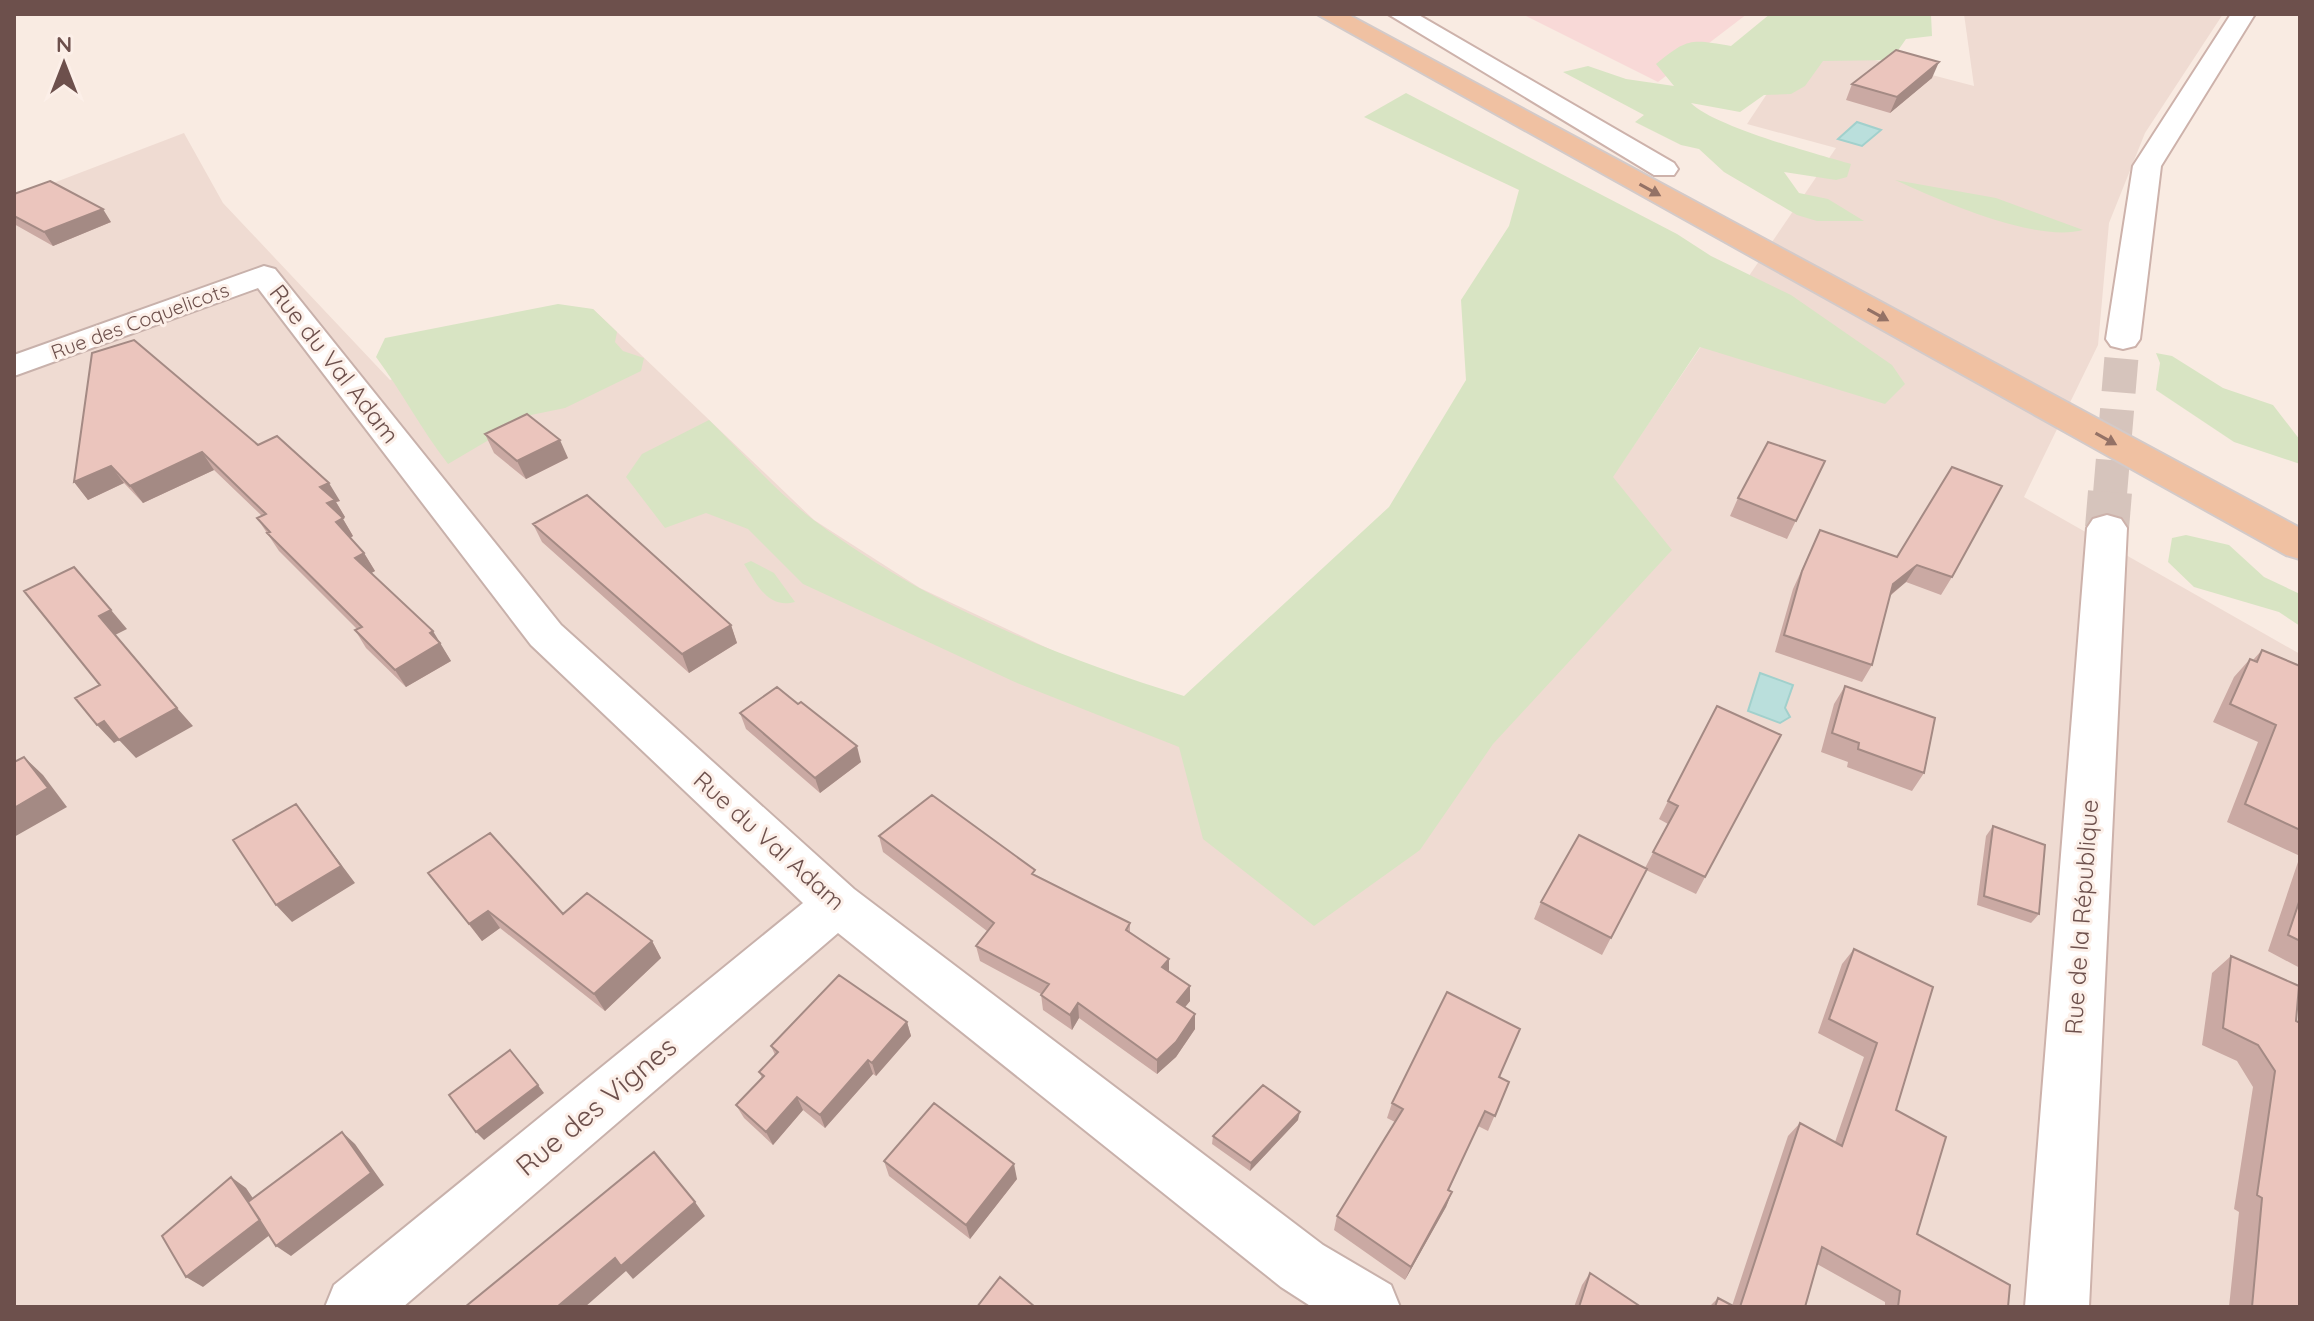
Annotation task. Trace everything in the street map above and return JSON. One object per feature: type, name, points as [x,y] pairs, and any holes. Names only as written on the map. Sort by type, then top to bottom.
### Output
[{"type":"main road","points":[[1302,14],[1581,153]]},
{"type":"main road","points":[[1329,14],[2300,545]]},
{"type":"main road","points":[[1374,14],[2300,516]]},
{"type":"street","points":[[1400,14],[1664,169]]},
{"type":"street","points":[[2123,339],[2147,166],[2243,14]]},
{"type":"street","name":"Rue des Coquelicots","points":[[14,366],[264,275]]},
{"type":"street","name":"Rue du Val Adam","points":[[264,275],[546,635],[837,904],[1302,1266],[1369,1307]]},
{"type":"street","name":"Rue de la République","points":[[2057,1307],[2107,528]]},
{"type":"street","name":"Rue des Vignes","points":[[356,1307],[837,904]]},
{"type":"shaded area","points":[[1522,14],[1747,14],[1658,82]]},
{"type":"shaded area","points":[[1964,14],[2223,14],[2145,133],[2109,223],[2098,345],[2024,497],[2300,654],[2300,1307],[14,1307],[14,198],[184,133],[223,203],[390,380],[593,309],[814,520],[920,588],[1387,808],[1836,148],[1747,124],[1802,41],[1974,86]]},
{"type":"green space","points":[[1770,14],[1931,14],[1932,36],[1906,39],[1899,49],[1899,60],[1823,61],[1805,86],[1791,94],[1764,95],[1740,112],[1691,103],[1742,130],[1851,164],[1847,177],[1836,180],[1784,172],[1799,193],[1828,199],[1864,221],[1817,221],[1797,215],[1724,172],[1699,149],[1681,145],[1635,122],[1644,115],[1563,72],[1588,66],[1626,79],[1674,86],[1656,64],[1667,55],[1690,43],[1731,46]]},
{"type":"green space","points":[[1406,93],[1677,234],[1711,256],[1791,295],[1892,365],[1905,384],[1885,404],[1700,347],[1613,477],[1672,550],[1493,744],[1420,850],[1314,926],[1203,839],[1179,747],[1017,683],[803,584],[748,529],[706,513],[665,528],[626,477],[642,454],[709,420],[801,510],[900,577],[945,602],[1039,645],[1184,696],[1389,507],[1466,380],[1461,300],[1509,226],[1519,190],[1364,117]]},
{"type":"green space","points":[[1895,180],[1996,198],[2083,230],[2063,232],[2014,225],[1961,208]]},
{"type":"green space","points":[[558,304],[593,309],[617,332],[615,342],[623,351],[644,358],[641,371],[565,408],[531,415],[448,464],[376,357],[385,338]]},
{"type":"green space","points":[[2156,353],[2172,356],[2223,388],[2273,405],[2300,440],[2300,464],[2234,442],[2156,390],[2160,363]]},
{"type":"green space","points":[[2186,535],[2229,545],[2264,577],[2300,594],[2300,626],[2279,612],[2194,587],[2168,562],[2172,538]]},
{"type":"green space","points":[[751,561],[774,573],[795,602],[777,602],[764,593],[744,564]]},
{"type":"water","points":[[1857,122],[1881,130],[1862,146],[1838,139]]},
{"type":"water","points":[[1760,673],[1793,685],[1785,708],[1790,717],[1780,723],[1748,711]]},
{"type":"building","points":[[1896,50],[1939,62],[1897,97],[1852,84]]},
{"type":"building","points":[[50,181],[103,209],[44,232],[14,216],[14,194]]},
{"type":"building","points":[[134,340],[258,445],[277,436],[329,483],[320,487],[335,500],[327,503],[343,518],[336,522],[364,553],[355,558],[433,631],[430,633],[440,643],[395,670],[355,630],[362,627],[267,533],[270,532],[257,518],[266,514],[202,452],[130,486],[111,466],[74,482],[92,353]]},
{"type":"building","points":[[527,414],[560,440],[517,461],[485,434]]},
{"type":"building","points":[[1768,442],[1825,461],[1796,521],[1738,498]]},
{"type":"building","points":[[1952,467],[2002,486],[1952,577],[1917,565],[1893,584],[1872,665],[1784,635],[1802,571],[1820,530],[1897,557]]},
{"type":"building","points":[[587,495],[731,625],[682,654],[533,524]]},
{"type":"building","points":[[74,567],[111,610],[99,616],[177,708],[119,740],[104,721],[97,725],[75,698],[100,685],[24,591]]},
{"type":"building","points":[[2262,650],[2300,666],[2300,830],[2245,804],[2276,725],[2230,704],[2250,659],[2257,662]]},
{"type":"building","points":[[1845,686],[1935,718],[1924,773],[1858,749],[1859,743],[1832,733]]},
{"type":"building","points":[[777,687],[857,746],[815,778],[740,713]]},
{"type":"building","points":[[1717,706],[1781,735],[1705,877],[1653,852],[1678,806],[1668,801]]},
{"type":"building","points":[[24,757],[48,788],[14,808],[14,762]]},
{"type":"building","points":[[932,795],[1035,870],[1032,874],[1130,923],[1126,930],[1169,959],[1162,967],[1190,986],[1177,1002],[1195,1014],[1176,1042],[1157,1060],[1078,1003],[1070,1015],[1041,995],[1049,984],[976,946],[994,923],[879,836]]},
{"type":"building","points":[[296,804],[341,866],[276,905],[233,840]]},
{"type":"building","points":[[1993,826],[2045,845],[2039,914],[1984,896]]},
{"type":"building","points":[[490,833],[563,914],[587,893],[652,941],[594,994],[488,911],[469,924],[428,873]]},
{"type":"building","points":[[1579,835],[1647,869],[1611,938],[1541,902]]},
{"type":"building","points":[[2300,899],[2300,941],[2288,935]]},
{"type":"building","points":[[1854,949],[1933,987],[1896,1110],[1946,1137],[1917,1234],[2010,1285],[2008,1307],[1898,1307],[1900,1291],[1822,1247],[1805,1307],[1740,1307],[1800,1123],[1842,1146],[1877,1043],[1829,1019]]},
{"type":"building","points":[[2231,956],[2299,986],[2296,1021],[2300,1023],[2300,1307],[2252,1307],[2262,1198],[2257,1195],[2275,1071],[2258,1045],[2223,1028]]},
{"type":"building","points":[[839,975],[907,1022],[872,1063],[868,1060],[820,1115],[797,1097],[766,1132],[736,1105],[764,1076],[759,1072],[778,1052],[771,1046]]},
{"type":"building","points":[[1447,992],[1520,1029],[1499,1077],[1509,1082],[1495,1116],[1485,1111],[1448,1190],[1452,1192],[1411,1267],[1337,1216],[1403,1109],[1392,1103]]},
{"type":"building","points":[[510,1050],[538,1085],[476,1132],[449,1095]]},
{"type":"building","points":[[1263,1085],[1300,1112],[1251,1163],[1213,1136]]},
{"type":"building","points":[[934,1103],[1014,1164],[966,1225],[884,1161]]},
{"type":"building","points":[[342,1132],[371,1173],[276,1246],[248,1202]]},
{"type":"building","points":[[654,1152],[695,1202],[621,1266],[615,1258],[557,1307],[465,1307]]},
{"type":"building","points":[[231,1177],[260,1220],[186,1277],[162,1236]]},
{"type":"building","points":[[1590,1273],[1641,1307],[1579,1307]]},
{"type":"building","points":[[1000,1277],[1035,1307],[977,1307]]},
{"type":"building","points":[[1718,1298],[1735,1307],[1715,1307]]},
{"type":"tunnel","points":[[2110,494],[2123,339]]},
{"type":"tunnel","points":[[2107,528],[2110,492]]}]
